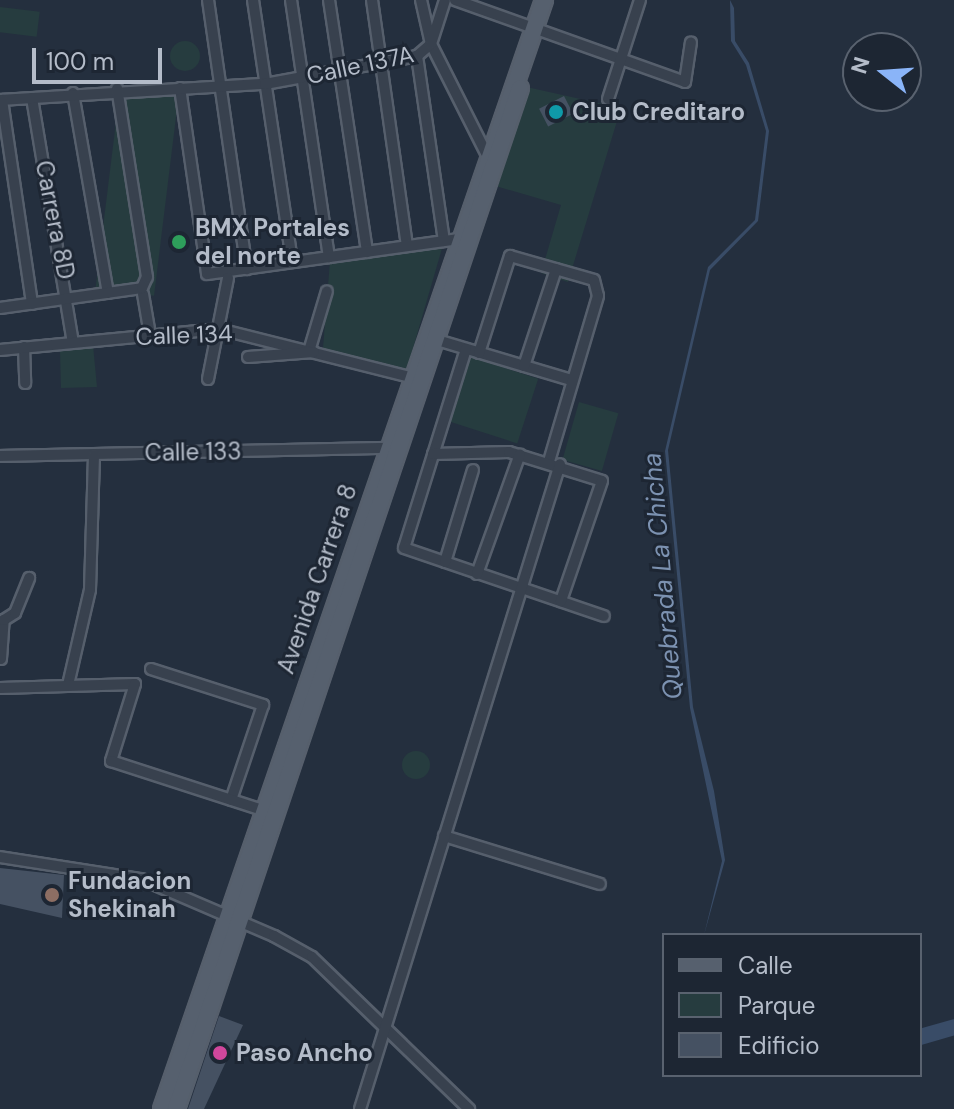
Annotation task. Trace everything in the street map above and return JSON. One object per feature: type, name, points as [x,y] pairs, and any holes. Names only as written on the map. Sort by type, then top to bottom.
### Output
[{"type":"main road","name":"Avenida Carrera 8","points":[[162,1109],[233,920],[437,340],[544,0]]},
{"type":"main road","name":"Avenida Carrera 8","points":[[176,1109],[263,810],[410,377],[451,240],[522,67]]},
{"type":"street","points":[[208,0],[247,269]]},
{"type":"street","points":[[253,0],[292,262]]},
{"type":"street","points":[[291,0],[329,257]]},
{"type":"street","points":[[329,0],[367,252]]},
{"type":"street","points":[[372,0],[407,246]]},
{"type":"street","points":[[421,0],[431,44],[486,153]]},
{"type":"street","points":[[431,44],[445,0]]},
{"type":"street","points":[[455,0],[685,82],[691,42]]},
{"type":"street","points":[[608,99],[640,0]]},
{"type":"street","name":"Calle 137A","points":[[1,100],[117,88],[265,84],[417,56],[431,44]]},
{"type":"street","points":[[180,88],[210,274],[451,240],[417,56]]},
{"type":"street","points":[[0,308],[142,288],[147,277],[117,88]]},
{"type":"street","points":[[73,93],[108,293]]},
{"type":"street","name":"Carrera 8D","points":[[32,98],[70,300],[73,343]]},
{"type":"street","points":[[1,100],[32,304]]},
{"type":"street","points":[[360,1109],[554,462],[568,379],[598,296],[594,280],[510,256],[479,353]]},
{"type":"street","points":[[524,366],[556,269]]},
{"type":"street","points":[[208,379],[228,278]]},
{"type":"street","points":[[248,357],[315,350],[327,291]]},
{"type":"street","points":[[143,294],[150,335]]},
{"type":"street","name":"Calle 134","points":[[0,350],[219,329],[315,350],[410,377]]},
{"type":"street","points":[[437,340],[568,379]]},
{"type":"street","points":[[24,347],[25,383]]},
{"type":"street","points":[[466,349],[404,548],[604,616]]},
{"type":"street","name":"Calle 133","points":[[0,456],[386,448]]},
{"type":"street","points":[[68,685],[90,590],[94,454]]},
{"type":"street","points":[[433,454],[520,454],[554,462],[602,481],[561,601]]},
{"type":"street","points":[[477,574],[520,454]]},
{"type":"street","points":[[445,562],[473,470]]},
{"type":"street","points":[[1,659],[2,620],[15,613],[29,578]]},
{"type":"street","points":[[151,669],[263,705],[231,800]]},
{"type":"street","points":[[0,688],[135,684],[114,763],[263,810]]},
{"type":"street","points":[[444,836],[600,884]]},
{"type":"street","points":[[0,857],[113,872],[233,920],[312,957],[386,1023],[469,1109]]},
{"type":"green space","points":[[0,7],[40,12],[37,37],[0,32]]},
{"type":"green space","points":[[185,41],[191,42],[199,50],[199,62],[191,70],[185,71],[179,70],[171,62],[170,56],[171,50],[179,42]]},
{"type":"green space","points":[[522,86],[621,108],[568,282],[541,273],[561,205],[489,184]]},
{"type":"green space","points":[[120,89],[179,96],[154,296],[96,289]]},
{"type":"green space","points":[[443,245],[407,369],[323,348],[330,261]]},
{"type":"green space","points":[[93,345],[97,387],[61,388],[60,351]]},
{"type":"green space","points":[[465,355],[538,379],[517,443],[444,420]]},
{"type":"green space","points":[[579,402],[618,413],[602,471],[562,460]]},
{"type":"green space","points":[[416,751],[426,755],[430,765],[426,775],[416,779],[406,775],[402,765],[406,755]]},
{"type":"water","points":[[730,0],[734,8],[735,41],[749,63],[769,131],[758,221],[710,270],[668,450],[693,707],[714,791],[725,860],[704,933],[722,861],[690,708],[665,451],[708,267],[755,220],[766,131],[746,65],[731,41]]},
{"type":"building","name":"Club Creditaro","points":[[564,96],[573,114],[548,127],[539,109]]},
{"type":"building","points":[[0,868],[64,875],[62,918],[0,904]]},
{"type":"building","name":"Paso Ancho","points":[[219,1016],[243,1025],[204,1109],[188,1109]]},
{"type":"waterway","points":[[922,1036],[954,1027]]},
{"type":"place","name":"Club Creditaro","points":[[556,112]]},
{"type":"place","name":"BMX Portales del norte","points":[[179,242]]},
{"type":"place","name":"Fundacion Shekinah","points":[[52,895]]},
{"type":"place","name":"Paso Ancho","points":[[220,1053]]},
{"type":"water label","name":"Quebrada La Chicha","points":[[663,576]]}]
